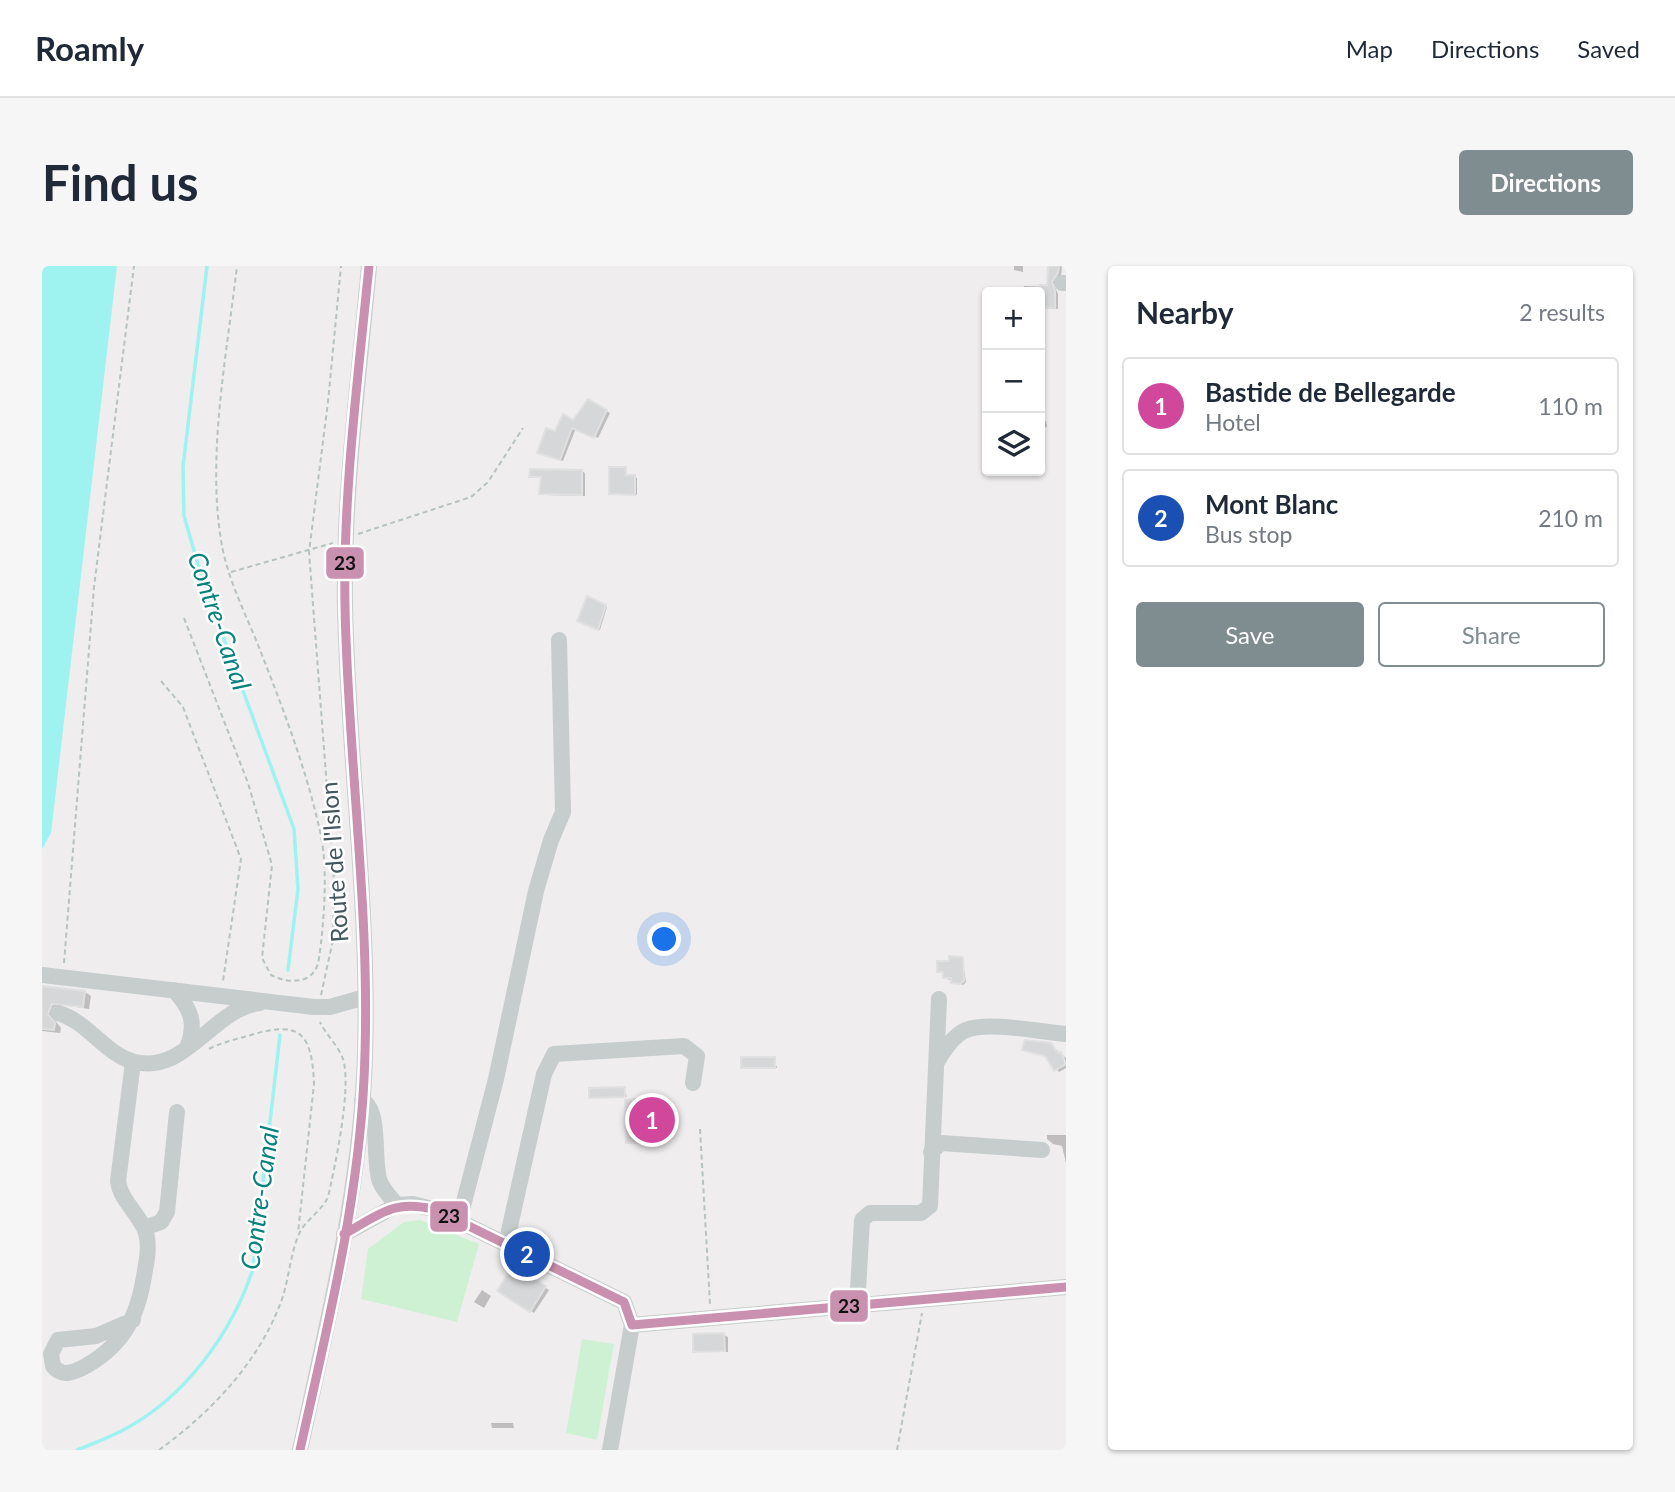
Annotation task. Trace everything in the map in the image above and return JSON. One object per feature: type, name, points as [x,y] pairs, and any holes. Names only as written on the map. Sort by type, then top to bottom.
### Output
[{"type":"street","name":"Route de l'Islon","points":[[300,1450],[344,1234],[362,1100],[365,997],[347,686],[346,538],[369,266]]},
{"type":"street","points":[[459,1221],[496,1079],[536,891],[551,840],[564,812],[559,640]]},
{"type":"street","points":[[42,975],[323,1007],[365,1016]]},
{"type":"street","points":[[174,990],[192,1016],[193,1030],[187,1048]]},
{"type":"street","points":[[323,1007],[365,997]]},
{"type":"street","points":[[857,1307],[862,1220],[870,1213],[921,1213],[930,1206],[939,999]]},
{"type":"street","points":[[58,1013],[88,1028],[116,1054],[134,1062],[162,1062],[187,1048],[244,1006],[265,1002]]},
{"type":"street","points":[[936,1065],[941,1053],[965,1030],[990,1028],[1066,1034]]},
{"type":"street","points":[[506,1244],[544,1074],[554,1054],[684,1046],[697,1056],[693,1083]]},
{"type":"street","points":[[133,1320],[96,1336],[58,1340],[51,1354],[53,1366],[62,1373],[83,1368],[111,1349],[133,1320],[140,1302],[147,1258],[145,1228],[120,1191],[118,1181],[134,1062]]},
{"type":"street","points":[[362,1100],[367,1103],[373,1115],[379,1181],[397,1205]]},
{"type":"street","points":[[145,1228],[161,1222],[167,1212],[177,1112]]},
{"type":"street","points":[[931,1152],[942,1143],[1042,1150]]},
{"type":"street","points":[[344,1234],[397,1205],[413,1204],[436,1210],[624,1302],[632,1325],[610,1450]]},
{"type":"street","points":[[632,1325],[924,1301],[1066,1286]]},
{"type":"path","points":[[62,978],[94,587],[134,266]]},
{"type":"path","points":[[184,618],[248,783],[272,865],[262,958],[271,975],[295,983],[309,977],[318,967],[323,906],[321,839],[282,706],[230,573],[221,542],[218,463],[237,266]]},
{"type":"path","points":[[297,1237],[323,1207],[327,1196],[344,1094],[343,1061],[323,1029],[323,1007],[332,940],[334,880],[309,552],[328,402],[341,266]]},
{"type":"path","points":[[230,573],[309,552],[471,497],[488,482],[523,428]]},
{"type":"path","points":[[161,681],[183,706],[241,859],[221,996]]},
{"type":"path","points":[[159,1450],[206,1412],[226,1390],[271,1324],[285,1291],[297,1237],[314,1084],[313,1065],[304,1038],[295,1031],[275,1027],[201,1052],[192,1052],[187,1048]]},
{"type":"path","points":[[700,1129],[711,1319]]},
{"type":"path","points":[[897,1450],[924,1301]]},
{"type":"green space","points":[[420,1220],[479,1244],[457,1322],[361,1299],[368,1249],[404,1222]]},
{"type":"green space","points":[[582,1339],[614,1344],[597,1440],[566,1433]]},
{"type":"water","points":[[42,266],[117,266],[51,833],[42,849]]},
{"type":"building","points":[[1048,266],[1059,266],[1052,282],[1055,308],[1045,307],[1045,287],[1040,285],[1047,285]]},
{"type":"building","points":[[588,399],[607,410],[594,438],[572,428],[560,460],[537,453],[546,428],[555,431],[563,414],[573,420]]},
{"type":"building","points":[[609,467],[626,467],[626,475],[635,475],[635,495],[609,494]]},
{"type":"building","points":[[530,469],[582,470],[582,495],[539,494],[541,477],[529,477]]},
{"type":"building","points":[[587,596],[606,605],[598,630],[577,621]]},
{"type":"building","points":[[949,956],[963,957],[964,981],[960,984],[951,983],[951,978],[943,978],[943,972],[937,972],[937,961],[949,961]]},
{"type":"building","points":[[42,986],[85,991],[83,1007],[52,1004],[48,1014],[55,1023],[54,1030],[42,1029]]},
{"type":"building","points":[[1025,1040],[1051,1043],[1058,1053],[1061,1052],[1066,1064],[1054,1071],[1045,1056],[1022,1050]]},
{"type":"building","points":[[741,1057],[775,1057],[775,1068],[741,1068]]},
{"type":"building","points":[[625,1087],[625,1097],[589,1098],[589,1088]]},
{"type":"building","points":[[645,1098],[653,1117],[674,1118],[674,1129],[666,1130],[667,1136],[647,1137],[646,1143],[626,1143],[625,1100]]},
{"type":"building","points":[[513,1266],[546,1286],[530,1312],[497,1291]]},
{"type":"building","points":[[724,1333],[725,1351],[693,1352],[693,1334]]},
{"type":"waterway","name":"Contre-Canal","points":[[207,266],[183,467],[184,516],[204,585],[294,829],[298,889],[288,970]]},
{"type":"waterway","name":"Contre-Canal","points":[[77,1450],[127,1428],[169,1398],[205,1360],[233,1316],[253,1269],[280,1035]]},
{"type":"transit line","name":"23","points":[[300,1450],[331,1312],[348,1219],[361,1126],[364,1079],[365,961],[347,665],[345,563],[352,436],[369,266]]},
{"type":"transit line","name":"23","points":[[344,1234],[398,1207],[436,1210],[624,1302],[632,1325]]},
{"type":"transit line","name":"23","points":[[632,1325],[1066,1287]]},
{"type":"place","name":"Bastide de Bellegarde","points":[[652,1120]]},
{"type":"place","name":"Mont Blanc","points":[[527,1254]]}]
